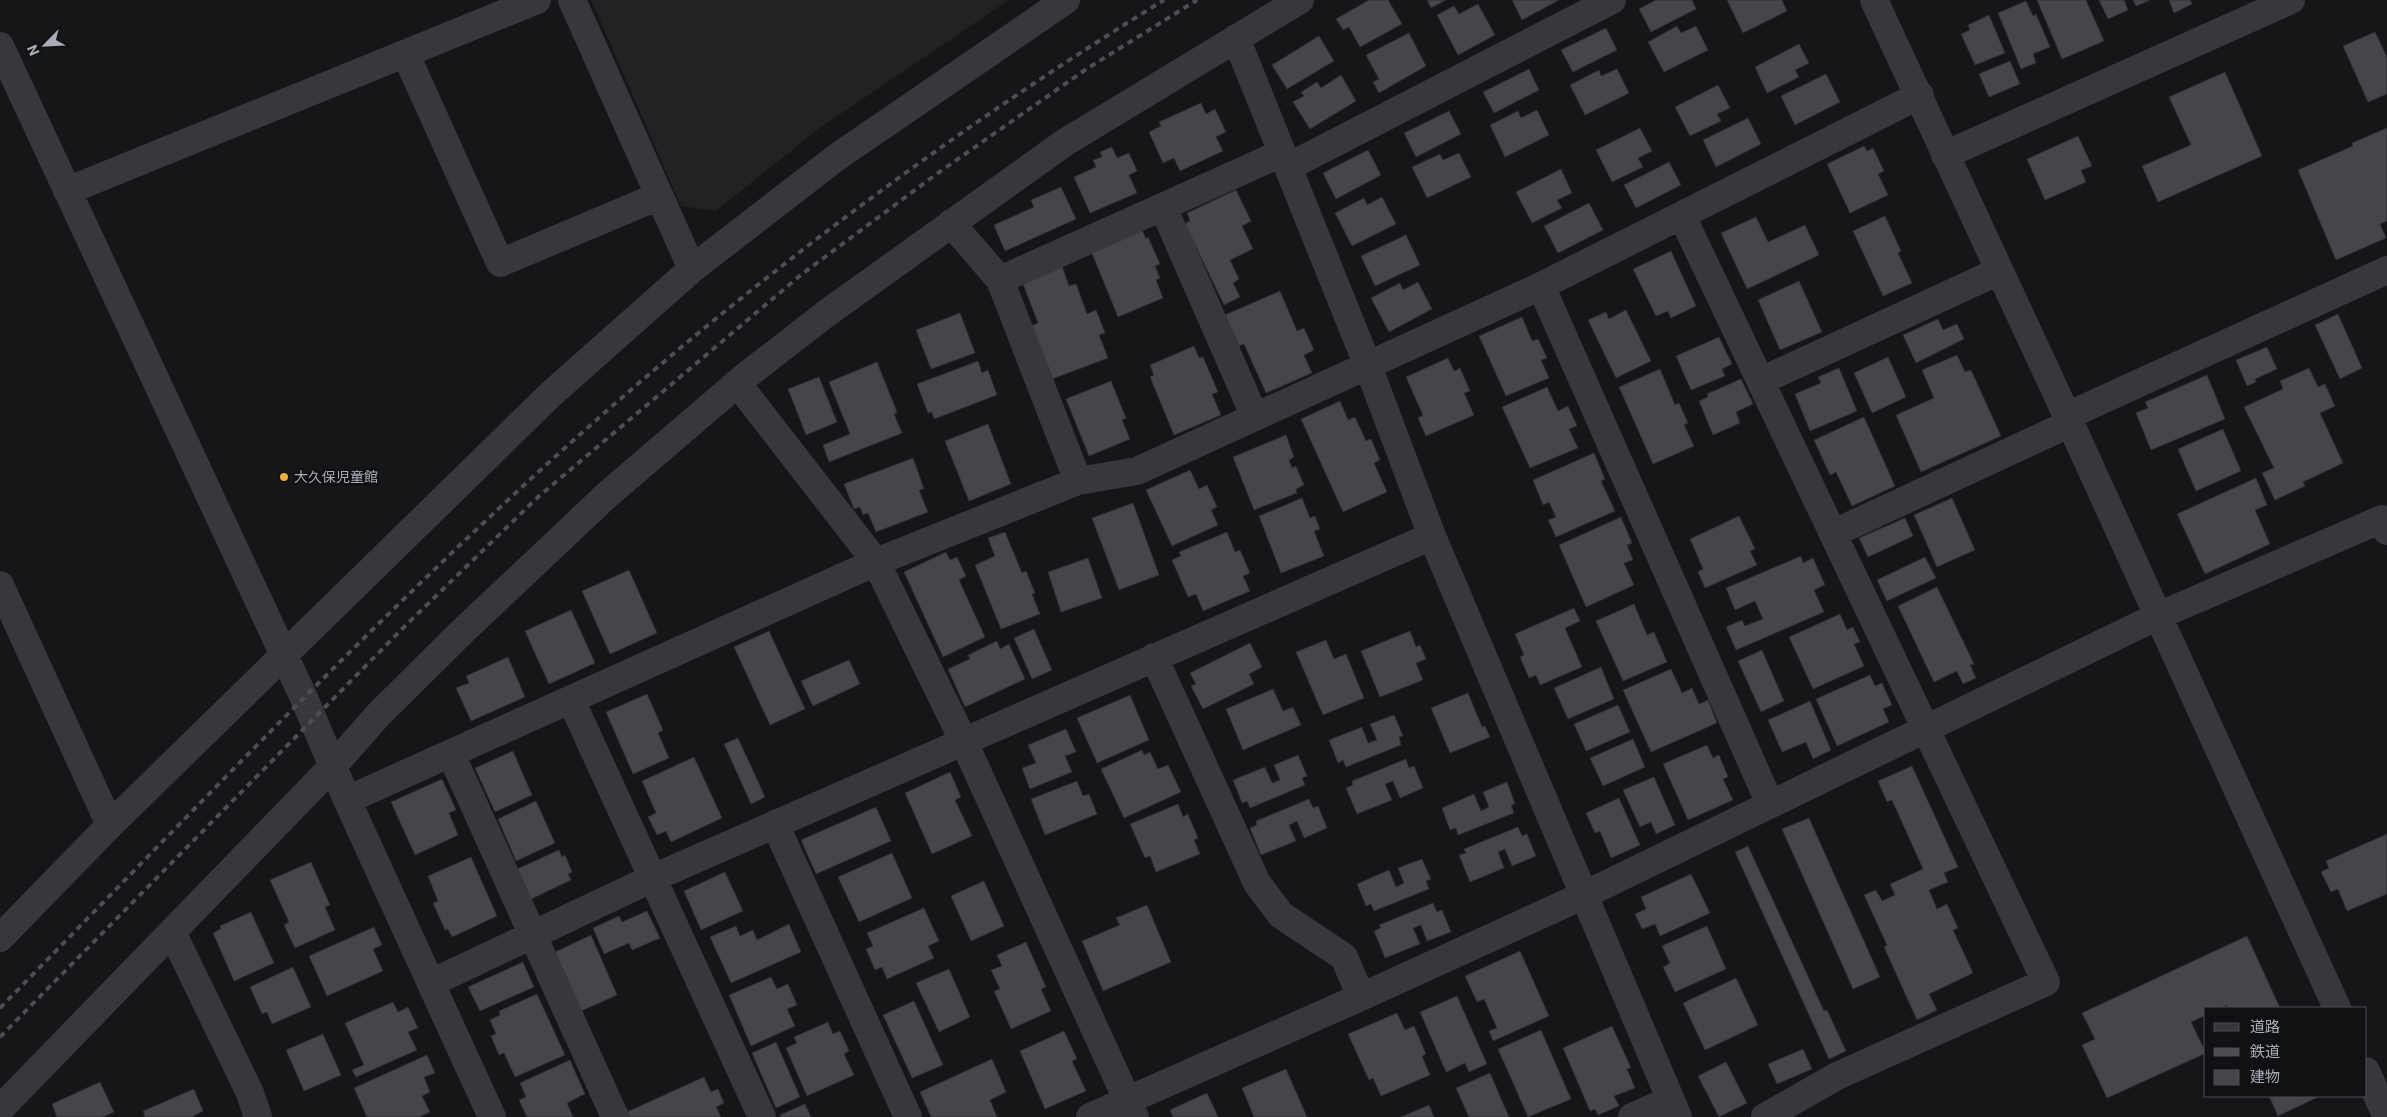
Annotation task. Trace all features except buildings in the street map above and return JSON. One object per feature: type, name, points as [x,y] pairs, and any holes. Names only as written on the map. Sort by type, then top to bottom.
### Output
[{"type":"street","points":[[67,191],[406,55],[537,0]]},
{"type":"street","points":[[572,0],[692,269]]},
{"type":"street","points":[[0,938],[110,825],[551,394],[692,269],[837,157],[1066,0]]},
{"type":"street","points":[[3,1111],[172,932],[334,765],[379,714],[607,495],[737,383],[827,313],[1064,143],[1300,0]]},
{"type":"street","points":[[1000,280],[1163,206],[1285,160],[1612,0]]},
{"type":"street","points":[[1874,0],[1920,95],[1945,155],[2069,420],[2337,1007]]},
{"type":"street","points":[[1945,155],[2291,0]]},
{"type":"street","points":[[1236,38],[1368,366],[1432,536],[1582,896],[1674,1108],[1632,1117]]},
{"type":"street","points":[[406,55],[500,264],[659,196]]},
{"type":"street","points":[[3,61],[67,191],[284,654],[334,765],[347,800],[492,1117]]},
{"type":"street","points":[[347,800],[876,562],[1078,481],[1137,471],[1541,286],[1920,95]]},
{"type":"street","points":[[1163,206],[1255,417]]},
{"type":"street","points":[[1682,216],[1927,728],[2046,982],[1837,1076],[1765,1117]]},
{"type":"street","points":[[951,223],[1000,280],[1078,481]]},
{"type":"street","points":[[1834,533],[2387,270]]},
{"type":"street","points":[[1761,381],[1999,271]]},
{"type":"street","points":[[1541,286],[1770,804]]},
{"type":"street","points":[[737,383],[876,562],[962,740],[1131,1109]]},
{"type":"street","points":[[1090,1117],[1131,1109],[1361,997],[1582,896],[2158,616],[2382,519],[2387,532]]},
{"type":"street","points":[[431,983],[653,878],[962,740],[1432,536]]},
{"type":"street","points":[[0,585],[110,825]]},
{"type":"street","points":[[1154,657],[1257,883],[1281,915],[1344,957],[1361,997]]},
{"type":"street","points":[[571,700],[762,1117]]},
{"type":"street","points":[[451,754],[615,1117]]},
{"type":"street","points":[[775,824],[908,1117]]},
{"type":"street","points":[[172,932],[250,1092],[258,1117]]},
{"type":"street","points":[[2367,1073],[2387,1117]]},
{"type":"shaded area","points":[[591,0],[1009,0],[821,127],[716,211],[681,206]]},
{"type":"railway","points":[[0,1008],[388,614],[522,487],[673,354],[751,290],[912,168],[995,110],[1164,0]]},
{"type":"railway","points":[[0,1037],[404,627],[538,497],[802,274],[938,173],[1085,70],[1197,0]]},
{"type":"place","name":"大久保児童館","points":[[284,477]]}]
